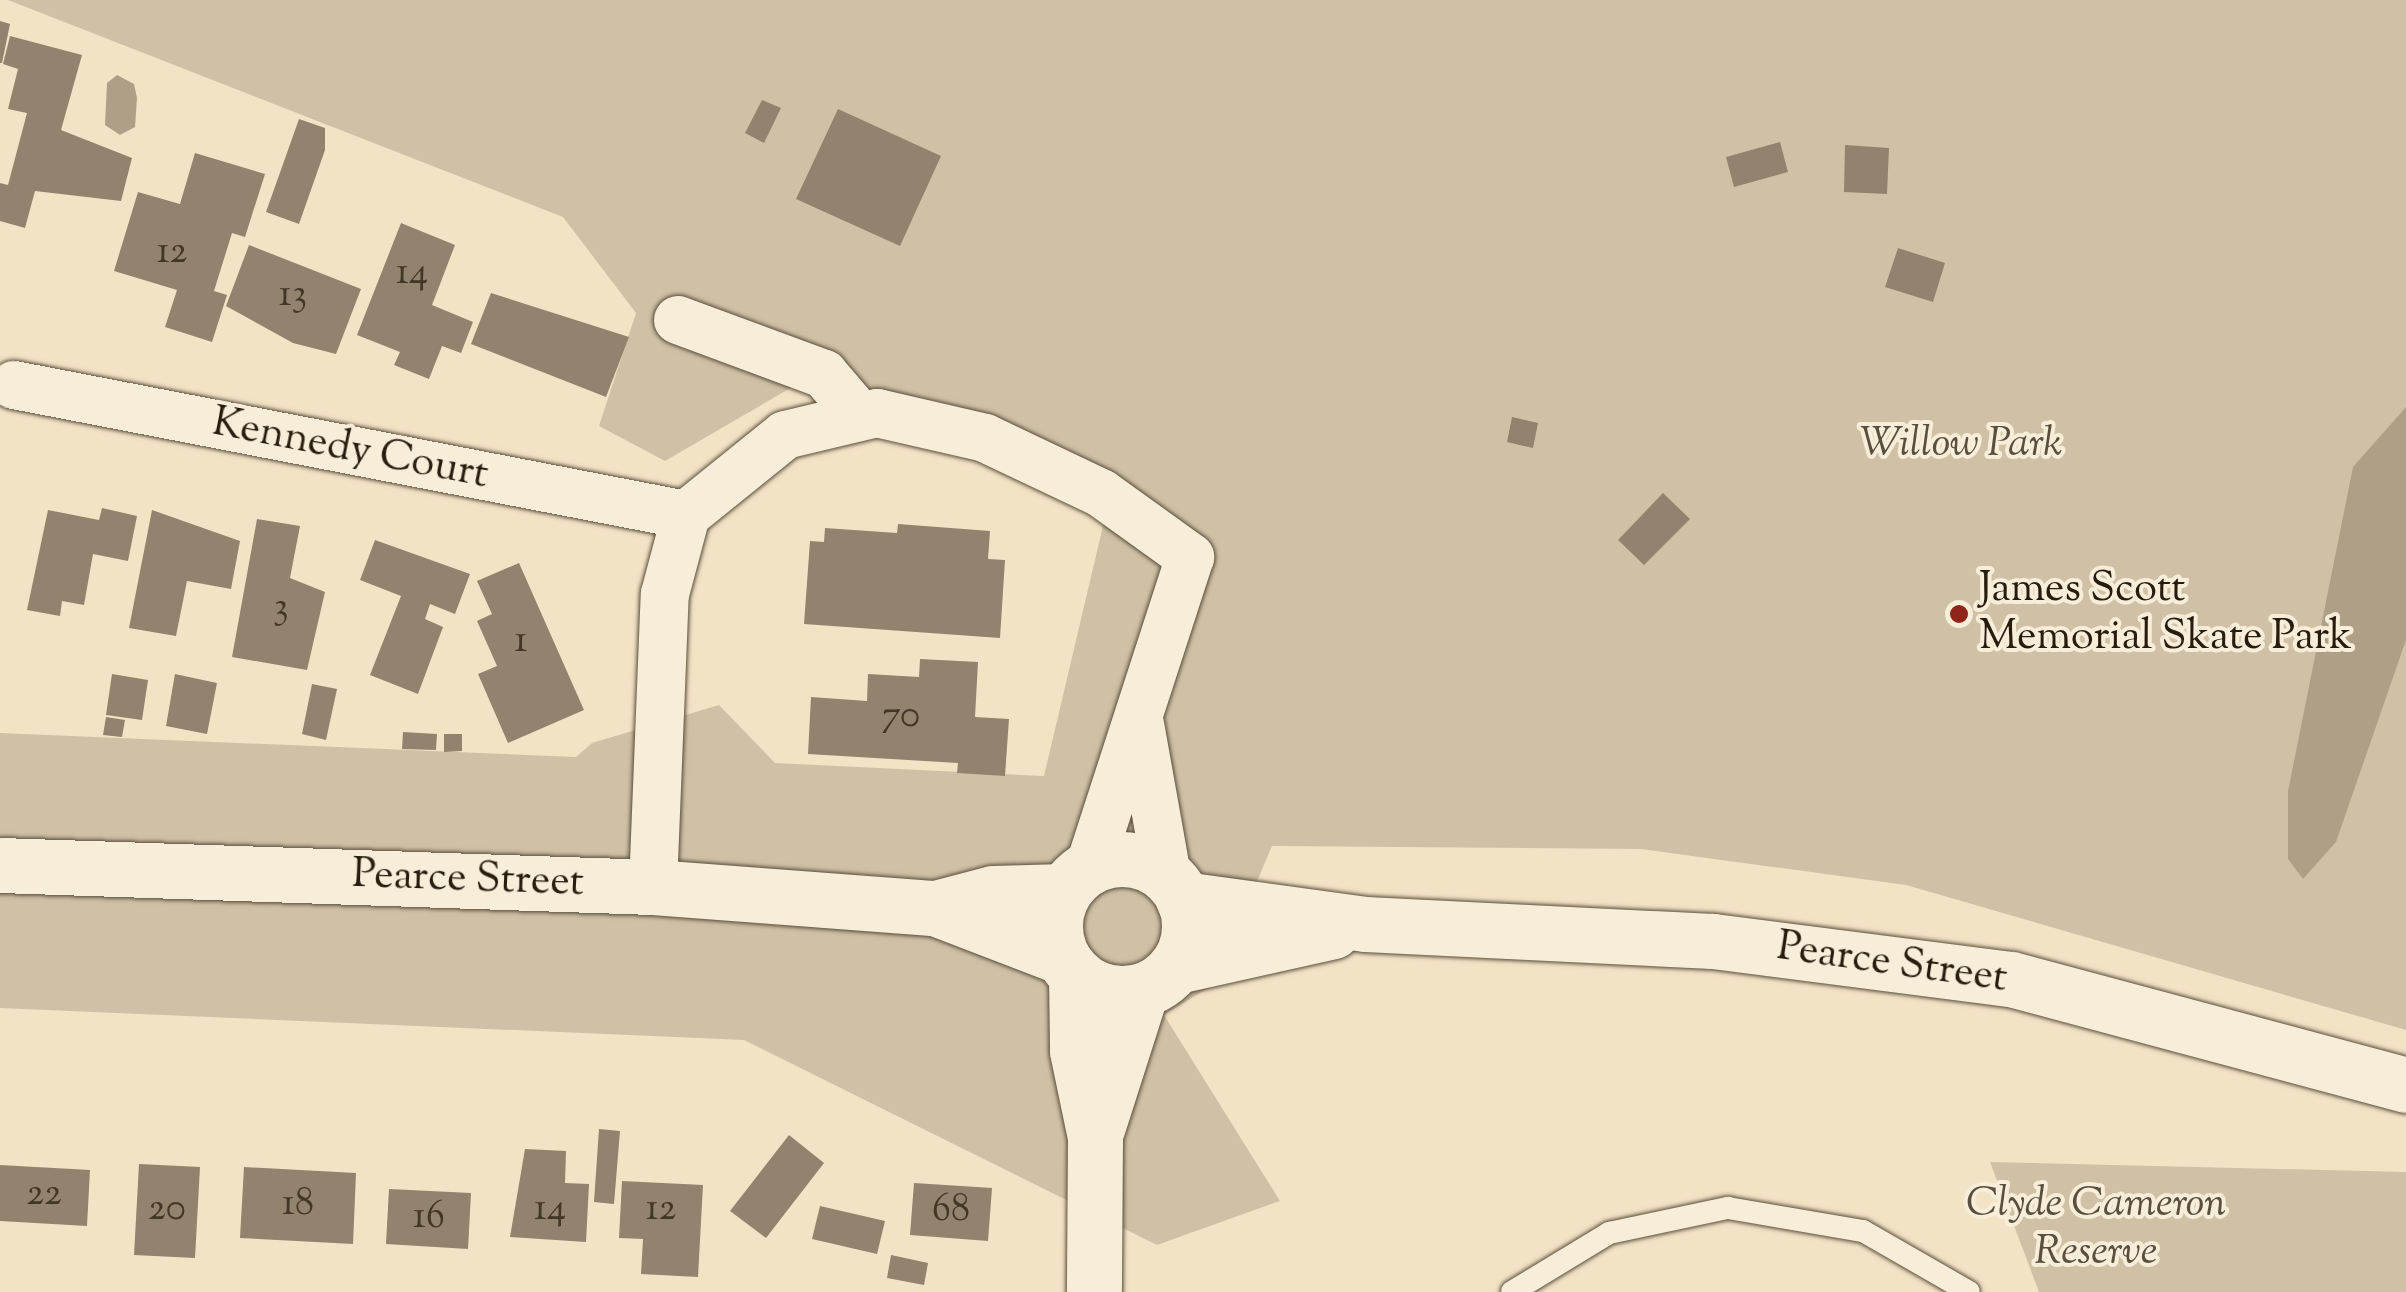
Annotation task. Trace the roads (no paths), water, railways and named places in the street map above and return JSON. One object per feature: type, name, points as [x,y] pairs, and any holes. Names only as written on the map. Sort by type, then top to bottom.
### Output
[{"type":"main road","points":[[1094,1292],[1095,1137],[1077,1051],[1069,966],[1054,935],[1076,879],[1129,859],[1175,887],[1190,929],[1159,978],[1095,1137]]},
{"type":"main road","name":"Pearce Street","points":[[0,864],[653,887],[935,908],[1069,966]]},
{"type":"main road","name":"Pearce Street","points":[[935,908],[992,892],[1076,879]]},
{"type":"main road","name":"Pearce Street","points":[[1175,887],[1365,924],[1713,941],[2011,979],[2406,1085]]},
{"type":"main road","name":"Pearce Street","points":[[1159,978],[1365,924]]},
{"type":"main road","points":[[1069,966],[1109,992],[1159,978]]},
{"type":"street","points":[[678,320],[824,374],[859,415]]},
{"type":"street","name":"Kennedy Court","points":[[14,385],[686,515]]},
{"type":"street","points":[[653,887],[665,594],[686,515],[784,435],[859,415],[916,417],[985,438],[1100,493],[1190,557],[1138,716],[1076,879]]},
{"type":"street","points":[[1138,716],[1175,887]]},
{"type":"lane","points":[[1512,1292],[1609,1233],[1728,1208],[1862,1231],[1938,1266],[1968,1292]]},
{"type":"place","name":"James Scott Memorial Skate Park","points":[[1959,614]]},
{"type":"park label","name":"Willow Park","points":[[1961,445]]},
{"type":"park label","name":"Clyde Cameron Reserve","points":[[2096,1229]]}]
